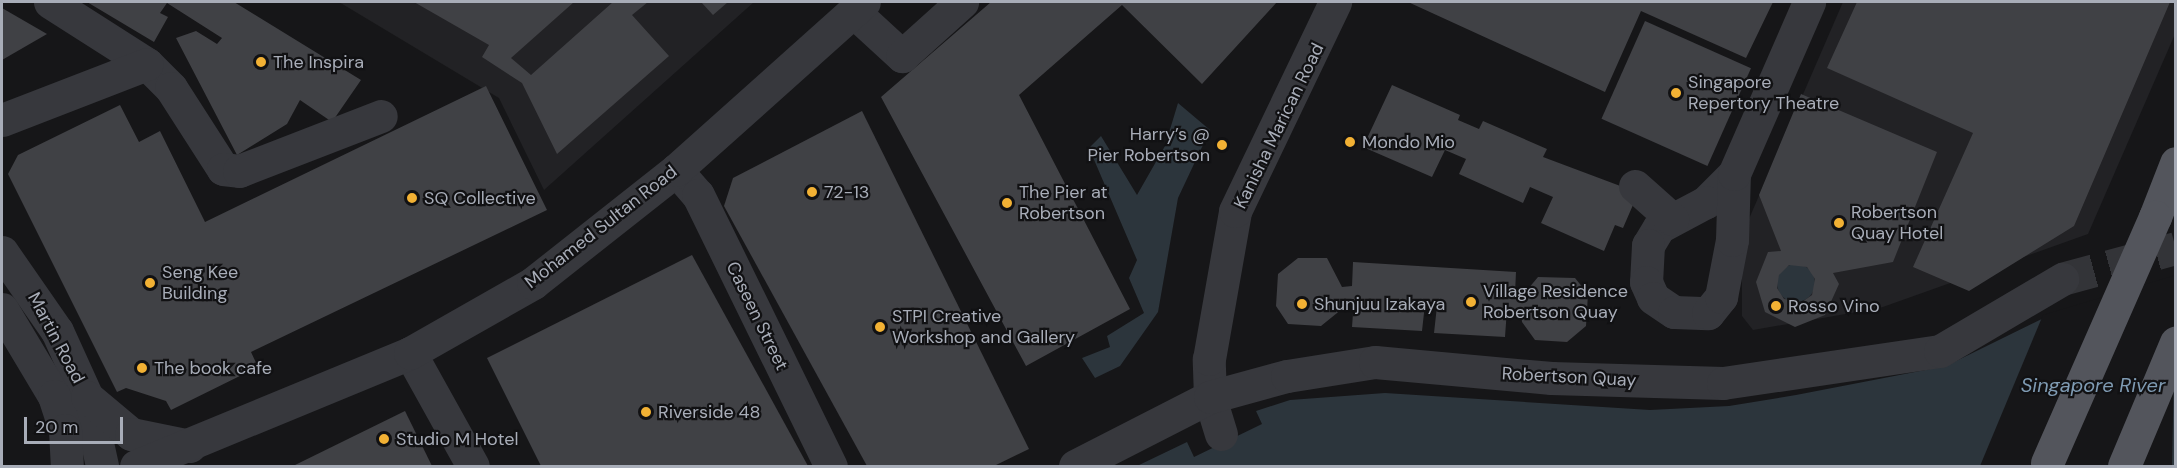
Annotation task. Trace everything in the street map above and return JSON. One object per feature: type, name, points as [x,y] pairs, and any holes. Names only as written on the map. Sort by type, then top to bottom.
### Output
[{"type":"main road","points":[[2046,466],[2155,217],[2175,163]]},
{"type":"main road","points":[[2124,466],[2175,342]]},
{"type":"street","points":[[50,2],[147,64],[171,88],[215,162],[232,171],[381,116]]},
{"type":"street","points":[[858,6],[902,56],[962,2]]},
{"type":"street","name":"Kanisha Marican Road","points":[[1221,435],[1210,397],[1209,359],[1235,211],[1335,2]]},
{"type":"street","points":[[1734,174],[1706,202],[1659,227],[1648,245],[1646,282],[1653,298],[1674,312],[1708,313],[1724,286],[1734,174],[1809,2]]},
{"type":"street","name":"Mohamed Sultan Road","points":[[136,466],[180,456],[410,353],[533,283],[676,170],[858,6]]},
{"type":"street","points":[[2,120],[147,64]]},
{"type":"street","name":"Caseen Street","points":[[676,170],[698,195],[831,466]]},
{"type":"street","points":[[1635,186],[1672,219]]},
{"type":"street","name":"Martin Road","points":[[2,252],[57,331],[87,397],[102,466]]},
{"type":"street","name":"Robertson Quay","points":[[1075,466],[1210,397],[1287,376],[1374,362],[1638,382],[1723,383],[1826,370],[1940,351],[2062,279]]},
{"type":"street","name":"Martin Road","points":[[2,309],[54,396],[65,430],[67,466]]},
{"type":"street","points":[[410,353],[473,466]]},
{"type":"street","points":[[87,397],[131,434],[180,456]]},
{"type":"shaded area","points":[[339,2],[754,2],[544,190],[499,98]]},
{"type":"shaded area","points":[[1843,2],[2175,2],[2175,34],[2088,234],[1880,308],[1753,330],[1742,316],[1742,235]]},
{"type":"water","points":[[1178,103],[1210,130],[1178,198],[1158,312],[1120,366],[1095,378],[1082,358],[1110,347],[1107,336],[1144,313],[1129,278],[1137,260],[1089,148],[1101,136],[1137,195],[1165,146]]},
{"type":"water","points":[[1796,264],[1803,265],[1809,270],[1814,276],[1814,290],[1809,296],[1803,301],[1796,302],[1789,301],[1783,296],[1778,290],[1777,283],[1778,276],[1783,270],[1789,265]]},
{"type":"water","name":"Singapore River","points":[[2175,278],[2175,466],[1137,466],[1187,442],[1194,457],[1262,424],[1256,411],[1290,400],[1385,393],[1650,410],[1729,406],[1796,395],[1946,366],[2050,315]]},
{"type":"pier","points":[[2176,275],[2172,466],[1980,466],[2043,315]]},
{"type":"building","name":"The Inspira","points":[[87,2],[234,2],[361,80],[332,122],[300,100],[287,124],[237,155],[176,38],[196,31],[217,44],[222,38],[167,3],[160,13],[168,17],[154,42]]},
{"type":"building","points":[[414,2],[574,2],[511,58],[531,75],[613,2],[648,2],[632,15],[669,56],[557,154],[522,83],[482,57],[489,45]]},
{"type":"building","points":[[701,2],[728,2],[713,15]]},
{"type":"building","name":"The Pier at Robertson","points":[[991,2],[1277,2],[1202,84],[1122,5],[1019,95],[1130,309],[1026,366],[881,97]]},
{"type":"building","points":[[1408,2],[1773,2],[1746,58],[1641,11],[1605,92]]},
{"type":"building","points":[[1857,2],[2170,2],[2074,226],[1969,291],[1913,267],[1973,133],[1827,68]]},
{"type":"building","points":[[2,8],[47,34],[2,60]]},
{"type":"building","name":"Singapore Repertory Theatre","points":[[1645,21],[1751,68],[1707,166],[1601,119]]},
{"type":"building","name":"Village Residence Robertson Quay","points":[[1392,85],[1460,115],[1458,120],[1479,129],[1483,121],[1547,149],[1543,157],[1631,190],[1636,198],[1623,228],[1615,225],[1604,251],[1541,223],[1553,197],[1530,187],[1523,203],[1459,174],[1466,159],[1445,150],[1432,177],[1363,147]]},
{"type":"building","points":[[486,86],[547,210],[251,352],[258,367],[171,410],[166,401],[126,388],[117,392],[8,174],[18,155],[120,105],[139,142],[160,131],[205,222]]},
{"type":"building","name":"Robertson Quay Hotel","points":[[1801,94],[1937,152],[1893,262],[1833,273],[1839,284],[1825,315],[1795,327],[1765,312],[1756,282],[1768,252],[1781,251],[1759,195]],"holes":[[[1789,265],[1807,267],[1815,279],[1812,295],[1802,302],[1784,299],[1777,288],[1779,275]]]},
{"type":"building","name":"STPI Creative Workshop and Gallery","points":[[862,111],[1029,449],[994,466],[867,466],[724,206],[733,178]]},
{"type":"building","name":"Riverside 48","points":[[692,255],[808,466],[541,466],[487,358]]},
{"type":"building","name":"Village Residence Robertson Quay","points":[[1298,258],[1327,258],[1342,287],[1352,286],[1353,262],[1516,272],[1515,294],[1523,295],[1538,277],[1575,278],[1588,294],[1586,326],[1567,342],[1535,340],[1522,322],[1521,311],[1507,309],[1505,337],[1434,333],[1437,306],[1425,304],[1422,331],[1352,327],[1354,299],[1341,299],[1342,309],[1321,326],[1288,324],[1276,306],[1278,274]]},
{"type":"building","name":"Studio M Hotel","points":[[405,411],[432,466],[293,466]]},
{"type":"tunnel","points":[[2062,279],[2176,248]]},
{"type":"place","name":"The Inspira","points":[[261,62]]},
{"type":"place","name":"Singapore Repertory Theatre","points":[[1676,93]]},
{"type":"place","name":"Mondo Mio","points":[[1350,142]]},
{"type":"place","name":"Harry’s @ Pier Robertson","points":[[1222,145]]},
{"type":"place","name":"72-13","points":[[812,192]]},
{"type":"place","name":"SQ Collective","points":[[412,198]]},
{"type":"place","name":"The Pier at Robertson","points":[[1007,203]]},
{"type":"place","name":"Robertson Quay Hotel","points":[[1839,223]]},
{"type":"place","name":"Seng Kee Building","points":[[150,283]]},
{"type":"place","name":"Village Residence Robertson Quay","points":[[1471,302]]},
{"type":"place","name":"Shunjuu Izakaya","points":[[1302,304]]},
{"type":"place","name":"Rosso Vino","points":[[1776,306]]},
{"type":"place","name":"STPI Creative Workshop and Gallery","points":[[880,327]]},
{"type":"place","name":"The book cafe","points":[[142,368]]},
{"type":"place","name":"Riverside 48","points":[[646,412]]},
{"type":"place","name":"Studio M Hotel","points":[[384,439]]}]
